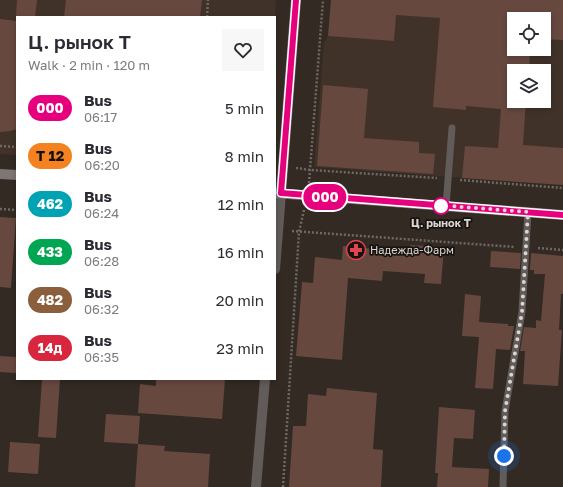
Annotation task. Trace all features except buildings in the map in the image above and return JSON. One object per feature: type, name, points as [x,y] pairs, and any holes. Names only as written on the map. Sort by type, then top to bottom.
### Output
[{"type":"main road","points":[[296,0],[282,166],[278,193],[563,215]]},
{"type":"main road","points":[[0,174],[16,176]]},
{"type":"street","points":[[276,260],[279,229],[278,193]]},
{"type":"street","points":[[256,487],[265,380]]},
{"type":"lane","points":[[446,206],[452,128]]},
{"type":"lane","points":[[503,486],[505,411],[522,312],[528,212]]},
{"type":"path","points":[[207,16],[208,0]]},
{"type":"path","points":[[283,487],[299,232],[308,196],[323,0]]},
{"type":"path","points":[[0,146],[16,147]]},
{"type":"path","points":[[282,166],[310,170],[563,188]]},
{"type":"path","points":[[0,209],[16,210]]},
{"type":"path","points":[[279,229],[299,232],[563,250]]},
{"type":"shaded area","points":[[0,0],[276,0],[275,16],[16,16],[16,155],[0,154]]},
{"type":"shaded area","points":[[331,0],[563,0],[563,185],[314,167],[324,43],[328,36]]},
{"type":"bus line","name":"000","points":[[296,0],[281,193],[563,215]]},
{"type":"place","name":"Ц. рынок Т","points":[[441,206]]},
{"type":"place","name":"Надежда-Фарм","points":[[356,250]]},
{"type":"route","points":[[441,206],[437,205],[528,212],[522,312],[505,411],[504,456]]}]
